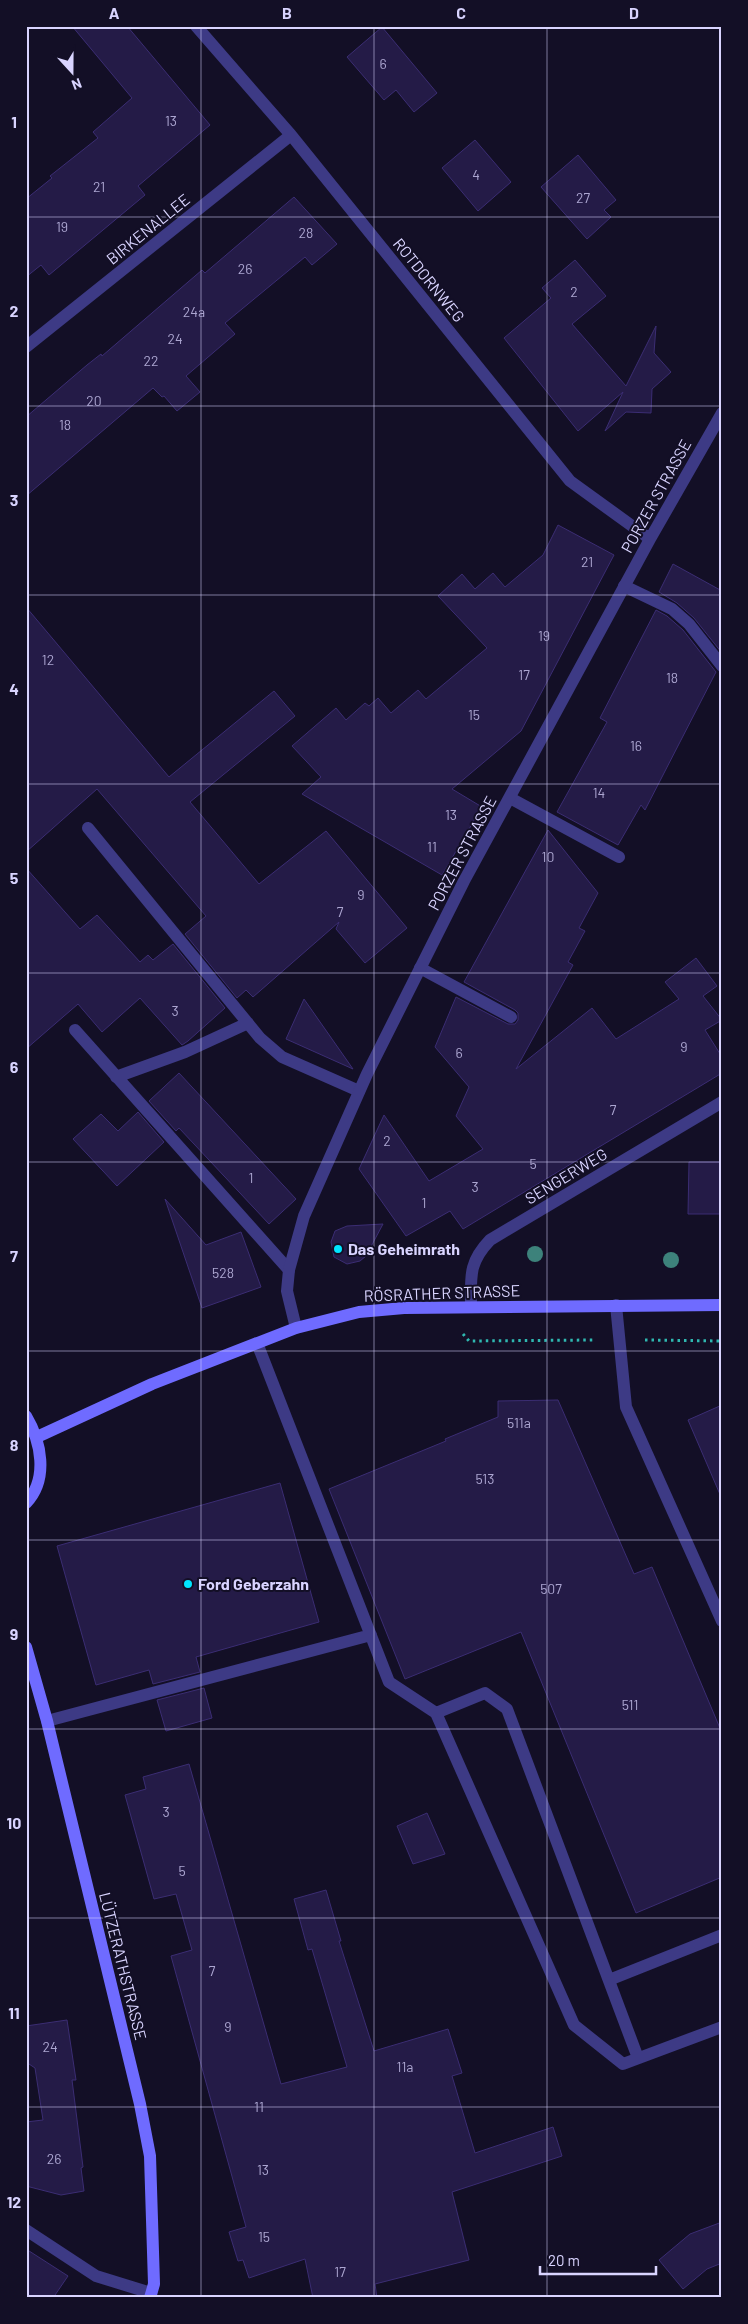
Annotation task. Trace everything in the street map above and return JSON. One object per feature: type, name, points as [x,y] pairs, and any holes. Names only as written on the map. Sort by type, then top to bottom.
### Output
[{"type":"main road","name":"RÖSRATHER STRASSE","points":[[37,1437],[152,1384],[296,1328],[359,1312],[439,1307],[722,1305]]},
{"type":"main road","points":[[26,1416],[37,1437],[41,1459],[38,1480],[26,1503]]},
{"type":"main road","name":"LÜTZERATHSTRASSE","points":[[26,1647],[133,2072],[150,2156],[154,2284],[150,2295]]},
{"type":"street","name":"ROTDORNWEG","points":[[196,26],[291,136],[570,481],[650,539]]},
{"type":"street","name":"BIRKENALLEE","points":[[26,347],[291,136]]},
{"type":"street","name":"PORZER STRASSE","points":[[296,1328],[287,1291],[289,1270],[304,1216],[359,1091],[420,968],[510,798],[624,586],[722,412]]},
{"type":"street","points":[[624,586],[672,609],[689,624],[722,666]]},
{"type":"street","points":[[510,798],[619,857]]},
{"type":"street","points":[[88,828],[260,1038],[282,1057],[359,1091]]},
{"type":"street","points":[[420,968],[511,1017]]},
{"type":"street","points":[[116,1077],[185,1052],[248,1023]]},
{"type":"street","points":[[76,1030],[289,1270]]},
{"type":"street","name":"SENGERWEG","points":[[471,1307],[472,1268],[478,1252],[490,1240],[722,1102]]},
{"type":"street","points":[[616,1306],[626,1407],[722,1621]]},
{"type":"street","points":[[258,1343],[389,1682],[436,1712],[574,2025],[623,2064],[722,2027]]},
{"type":"street","points":[[46,1721],[371,1635]]},
{"type":"street","points":[[436,1712],[485,1693],[507,1709],[638,2058]]},
{"type":"street","points":[[609,1980],[722,1935]]},
{"type":"street","points":[[26,2230],[96,2276],[150,2295]]},
{"type":"path","points":[[439,1307],[469,1341],[722,1341]]},
{"type":"building","points":[[72,26],[127,26],[210,125],[138,186],[145,195],[49,275],[41,265],[26,277],[26,199],[52,178],[50,176],[98,138],[93,132],[132,98]]},
{"type":"building","points":[[382,27],[437,93],[414,112],[396,90],[384,100],[347,57]]},
{"type":"building","points":[[475,140],[511,182],[478,211],[442,168]]},
{"type":"building","points":[[578,155],[616,200],[604,210],[611,217],[587,239],[541,187]]},
{"type":"building","points":[[294,197],[337,244],[312,265],[305,257],[225,323],[235,334],[186,376],[200,392],[177,411],[164,396],[162,397],[153,388],[26,496],[26,417],[87,365],[101,354],[102,356],[202,270],[205,273]]},
{"type":"building","points":[[575,260],[606,296],[572,324],[626,386],[656,326],[654,353],[671,372],[652,389],[651,413],[626,412],[605,431],[623,392],[578,431],[504,338],[551,298],[542,288]]},
{"type":"building","points":[[558,525],[614,555],[521,731],[452,789],[482,807],[442,875],[302,794],[321,777],[292,746],[336,708],[346,720],[365,703],[369,706],[378,698],[391,713],[418,690],[426,699],[487,648],[438,596],[462,574],[475,589],[493,573],[505,587],[543,555]]},
{"type":"building","points":[[673,564],[722,591],[722,653],[694,618],[677,603],[659,592]]},
{"type":"building","points":[[26,607],[169,777],[274,691],[295,716],[190,802],[259,884],[326,831],[407,928],[365,963],[336,929],[339,922],[253,997],[246,990],[237,998],[185,934],[206,916],[97,789],[26,852]]},
{"type":"building","points":[[656,610],[667,616],[683,630],[716,672],[645,810],[641,805],[618,845],[557,812],[607,722],[600,718]]},
{"type":"building","points":[[548,830],[598,893],[579,928],[585,931],[568,962],[573,965],[516,1069],[592,1008],[616,1039],[679,999],[665,982],[696,958],[717,986],[703,996],[722,1020],[705,1030],[722,1057],[722,1073],[463,1229],[450,1211],[406,1236],[359,1169],[384,1115],[429,1181],[483,1149],[456,1116],[469,1087],[435,1047],[456,997],[508,1024],[515,1024],[518,1020],[518,1013],[515,1010],[464,982]]},
{"type":"building","points":[[26,868],[80,929],[97,915],[140,962],[148,955],[153,960],[173,944],[225,1008],[182,1045],[140,998],[102,1032],[78,1004],[26,1049]]},
{"type":"building","points":[[304,999],[353,1069],[286,1039]]},
{"type":"building","points":[[179,1073],[296,1199],[269,1224],[179,1128],[176,1131],[149,1101]]},
{"type":"building","points":[[138,1112],[164,1142],[117,1186],[73,1139],[101,1114],[118,1131]]},
{"type":"building","points":[[689,1162],[722,1162],[722,1214],[688,1214]]},
{"type":"building","points":[[165,1199],[206,1245],[241,1232],[261,1287],[202,1308]]},
{"type":"building","points":[[383,1224],[366,1256],[360,1261],[347,1264],[334,1257],[331,1242],[335,1231],[347,1226]]},
{"type":"building","points":[[558,1400],[634,1574],[652,1567],[722,1733],[722,1877],[636,1913],[521,1632],[405,1679],[329,1489],[446,1441],[445,1439],[498,1417],[498,1401]]},
{"type":"building","points":[[722,1405],[722,1499],[688,1420]]},
{"type":"building","name":"Ford Geberzahn","points":[[280,1483],[319,1622],[196,1657],[200,1672],[153,1684],[149,1670],[96,1685],[57,1546]]},
{"type":"building","points":[[204,1688],[212,1718],[166,1731],[157,1700]]},
{"type":"building","points":[[189,1764],[281,2084],[347,2067],[312,1949],[308,1950],[294,1899],[326,1890],[341,1941],[339,1941],[374,2051],[448,2029],[462,2073],[452,2076],[475,2153],[553,2127],[562,2156],[452,2192],[469,2260],[375,2284],[377,2298],[313,2298],[305,2259],[249,2278],[243,2260],[238,2261],[229,2232],[246,2227],[171,1956],[192,1950],[176,1894],[154,1899],[125,1795],[146,1789],[143,1777]]},
{"type":"building","points":[[427,1813],[445,1854],[413,1864],[397,1826]]},
{"type":"building","points":[[67,2020],[76,2080],[72,2080],[83,2167],[81,2168],[84,2191],[61,2195],[26,2186],[26,2122],[43,2120],[35,2068],[26,2062],[26,2026]]},
{"type":"building","points":[[722,2222],[722,2263],[707,2269],[683,2289],[659,2260],[690,2234]]},
{"type":"building","points":[[26,2249],[68,2276],[53,2298],[26,2298]]},
{"type":"place","name":"Das Geheimrath","points":[[338,1249]]},
{"type":"place","name":"Ford Geberzahn","points":[[188,1584]]}]
